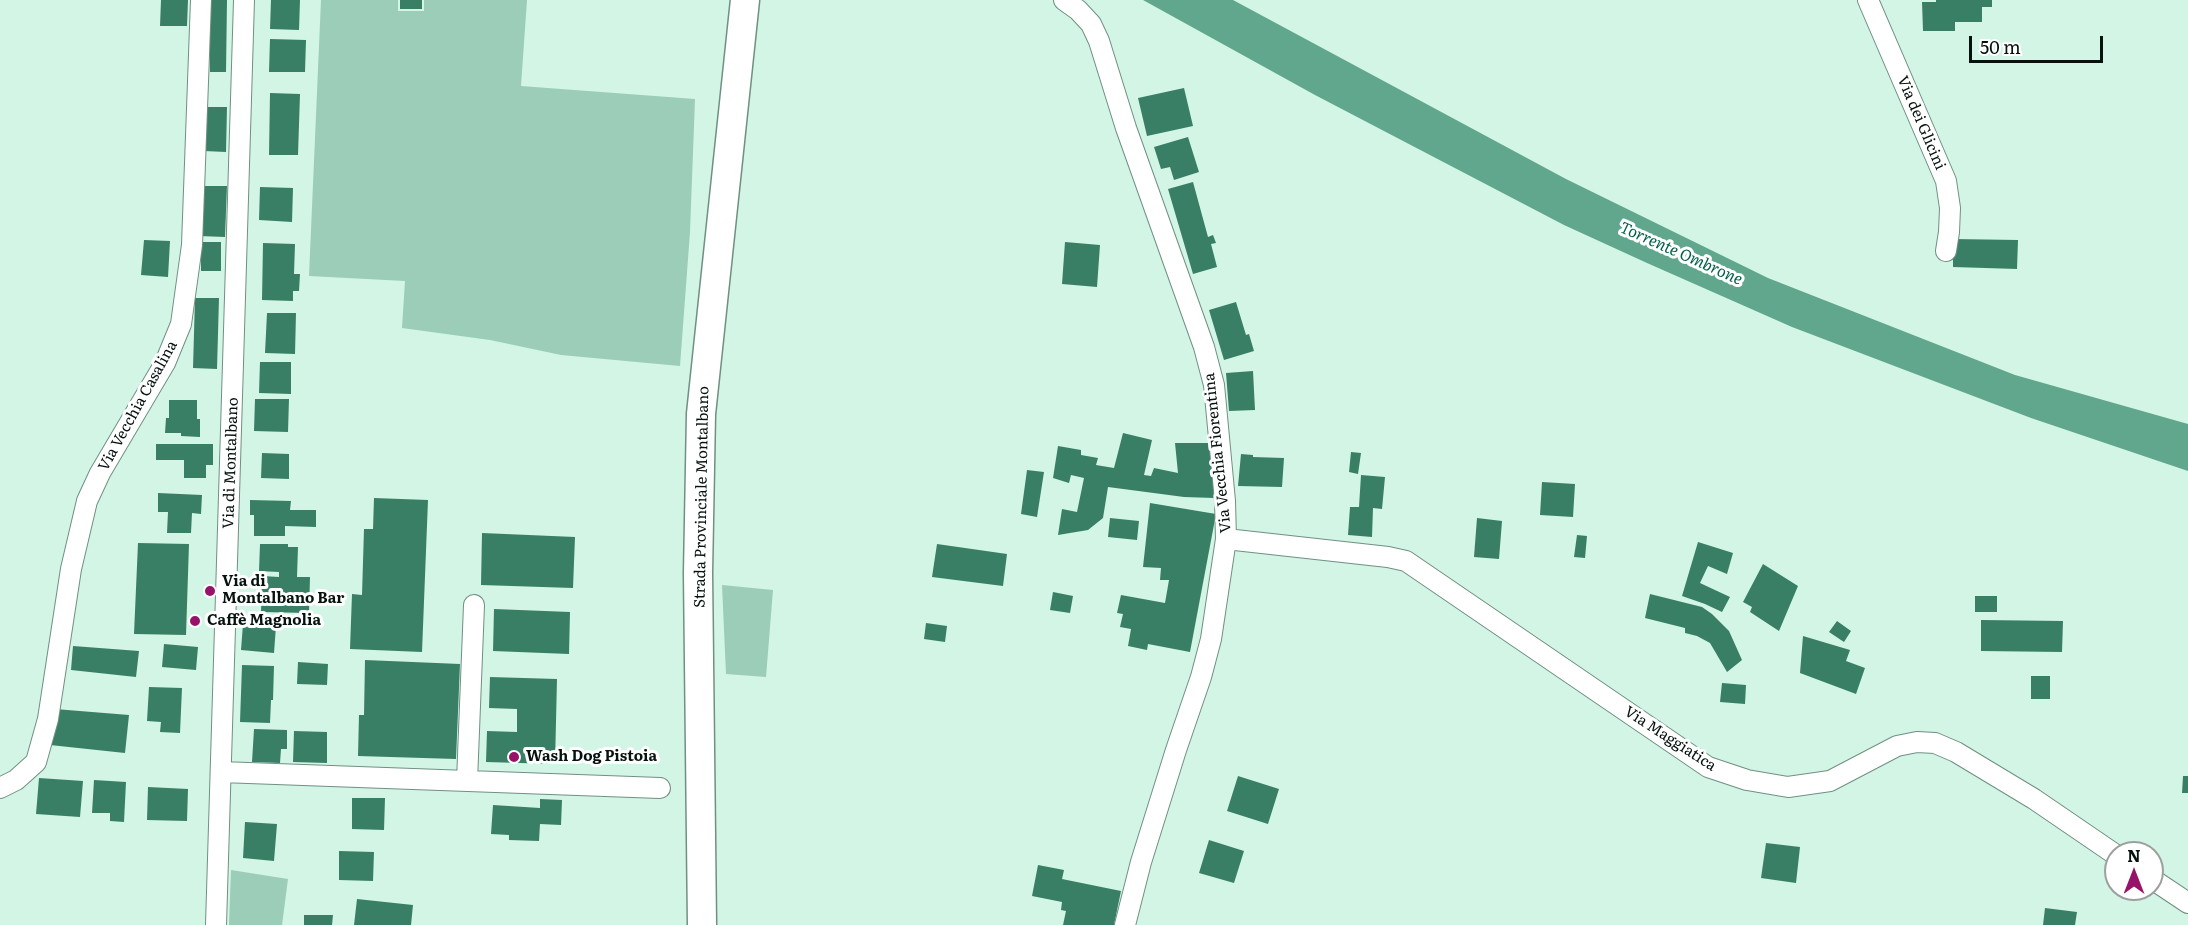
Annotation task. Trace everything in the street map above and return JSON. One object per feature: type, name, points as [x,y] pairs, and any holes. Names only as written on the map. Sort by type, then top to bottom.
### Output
[{"type":"main road","name":"Strada Provinciale Montalbano","points":[[702,925],[698,573],[701,414],[745,0]]},
{"type":"street","name":"Via Vecchia Casalina","points":[[0,788],[16,780],[36,762],[48,719],[70,568],[87,501],[119,439],[165,363],[181,324],[192,246],[201,0]]},
{"type":"street","name":"Via di Montalbano","points":[[216,925],[244,0]]},
{"type":"street","name":"Via Vecchia Fiorentina","points":[[1064,0],[1078,10],[1090,24],[1099,41],[1126,128],[1204,347],[1214,385],[1225,501],[1226,539],[1216,610],[1205,663],[1141,862],[1125,925]]},
{"type":"street","name":"Via dei Glicini","points":[[1868,0],[1946,181],[1950,208],[1946,251]]},
{"type":"street","name":"Via Maggiatica","points":[[1226,539],[1406,561],[1708,767],[1747,780],[1788,787],[1830,781],[1897,746],[1917,742],[1935,743],[1956,752],[2104,847]]},
{"type":"street","points":[[467,781],[474,605]]},
{"type":"street","points":[[221,772],[660,788]]},
{"type":"street","points":[[2164,887],[2188,903]]},
{"type":"shaded area","points":[[321,0],[398,0],[398,11],[424,11],[424,0],[527,0],[521,86],[695,99],[690,232],[680,366],[561,355],[490,340],[402,328],[405,281],[309,276]]},
{"type":"shaded area","points":[[722,585],[773,590],[766,677],[726,674]]},
{"type":"shaded area","points":[[231,870],[288,879],[282,925],[229,925]]},
{"type":"water","name":"Torrente Ombrone","points":[[1143,0],[1233,0],[1566,179],[1768,278],[2015,375],[2188,424],[2188,471],[2031,418],[1792,327],[1647,263],[1564,225],[1315,95]]},
{"type":"building","points":[[161,0],[188,0],[187,26],[160,26]]},
{"type":"building","points":[[211,0],[227,0],[226,72],[210,72],[210,55],[208,55]]},
{"type":"building","points":[[271,0],[300,0],[299,30],[270,29]]},
{"type":"building","points":[[400,0],[422,0],[422,9],[400,9]]},
{"type":"building","points":[[1936,0],[1992,0],[1992,7],[1982,7],[1982,22],[1955,22],[1955,31],[1923,31],[1922,2],[1936,2]]},
{"type":"building","points":[[270,39],[306,40],[305,72],[269,72]]},
{"type":"building","points":[[1184,88],[1193,126],[1147,136],[1138,98]]},
{"type":"building","points":[[270,93],[300,94],[298,155],[269,155]]},
{"type":"building","points":[[205,107],[227,107],[226,152],[204,151]]},
{"type":"building","points":[[1188,137],[1199,172],[1174,180],[1170,167],[1161,169],[1154,147]]},
{"type":"building","points":[[1193,182],[1208,237],[1213,235],[1216,243],[1211,244],[1217,267],[1193,274],[1168,189]]},
{"type":"building","points":[[201,186],[227,186],[225,237],[199,236]]},
{"type":"building","points":[[260,187],[293,188],[292,222],[259,220]]},
{"type":"building","points":[[1953,239],[2018,240],[2017,269],[1953,267]]},
{"type":"building","points":[[144,240],[170,241],[168,277],[141,275]]},
{"type":"building","points":[[201,242],[221,242],[221,271],[201,271]]},
{"type":"building","points":[[1065,242],[1100,245],[1097,287],[1062,284]]},
{"type":"building","points":[[263,243],[295,244],[294,274],[300,274],[299,291],[293,291],[293,301],[262,300]]},
{"type":"building","points":[[195,298],[219,298],[217,369],[193,368]]},
{"type":"building","points":[[1236,302],[1246,335],[1249,334],[1254,351],[1224,360],[1209,310]]},
{"type":"building","points":[[267,313],[296,313],[295,354],[265,353]]},
{"type":"building","points":[[260,362],[291,362],[291,394],[259,393]]},
{"type":"building","points":[[1253,371],[1255,410],[1229,411],[1226,373]]},
{"type":"building","points":[[255,399],[289,399],[288,432],[254,431]]},
{"type":"building","points":[[169,400],[197,400],[200,437],[181,436],[181,433],[165,433],[166,418],[169,418]]},
{"type":"building","points":[[1123,433],[1152,440],[1144,475],[1151,476],[1154,468],[1178,473],[1175,443],[1211,443],[1214,498],[1184,497],[1108,487],[1103,518],[1088,530],[1058,535],[1062,509],[1077,512],[1084,478],[1071,475],[1069,483],[1053,478],[1058,446],[1081,450],[1081,455],[1098,458],[1096,465],[1114,468]]},
{"type":"building","points":[[156,444],[213,444],[213,465],[206,465],[206,478],[184,478],[184,460],[156,460]]},
{"type":"building","points":[[1351,452],[1361,453],[1358,474],[1349,472]]},
{"type":"building","points":[[262,453],[289,454],[289,479],[261,478]]},
{"type":"building","points":[[1241,454],[1253,455],[1253,457],[1284,458],[1282,487],[1238,486]]},
{"type":"building","points":[[1027,470],[1044,472],[1037,517],[1021,514]]},
{"type":"building","points":[[1361,475],[1385,477],[1382,509],[1373,508],[1372,537],[1348,535],[1350,507],[1359,507]]},
{"type":"building","points":[[1542,482],[1575,484],[1573,517],[1540,515]]},
{"type":"building","points":[[158,493],[202,495],[201,514],[192,513],[191,533],[167,533],[168,512],[158,512]]},
{"type":"building","points":[[374,498],[428,500],[422,652],[350,649],[352,594],[362,595],[364,529],[373,529]]},
{"type":"building","points":[[250,500],[291,501],[290,510],[316,510],[316,527],[285,526],[285,536],[254,536],[254,515],[250,515]]},
{"type":"building","points":[[1150,503],[1216,514],[1190,652],[1148,644],[1147,650],[1128,646],[1131,629],[1120,627],[1123,614],[1117,613],[1121,595],[1165,603],[1169,580],[1160,580],[1161,568],[1143,567]]},
{"type":"building","points":[[1110,518],[1139,521],[1137,540],[1108,537]]},
{"type":"building","points":[[1477,518],[1502,521],[1499,559],[1474,557]]},
{"type":"building","points":[[482,533],[575,537],[573,588],[481,585]]},
{"type":"building","points":[[1577,535],[1587,536],[1585,558],[1574,557]]},
{"type":"building","points":[[1698,542],[1733,553],[1727,574],[1708,566],[1700,583],[1730,597],[1722,612],[1682,596]]},
{"type":"building","points":[[138,543],[189,544],[186,635],[134,634]]},
{"type":"building","points":[[260,544],[288,544],[288,547],[298,547],[297,577],[310,577],[309,613],[261,612],[262,576],[279,577],[279,572],[259,571]]},
{"type":"building","points":[[937,544],[1007,554],[1003,586],[932,577]]},
{"type":"building","points":[[1763,564],[1798,586],[1779,631],[1750,612],[1752,607],[1743,602]]},
{"type":"building","points":[[1053,592],[1073,596],[1070,613],[1050,610]]},
{"type":"building","points":[[1650,594],[1702,607],[1712,614],[1729,631],[1742,660],[1727,672],[1710,643],[1685,633],[1685,628],[1645,618]]},
{"type":"building","points":[[1975,596],[1997,596],[1997,612],[1975,612]]},
{"type":"building","points":[[494,609],[570,612],[569,654],[493,651]]},
{"type":"building","points":[[1981,620],[2063,621],[2062,652],[1981,651]]},
{"type":"building","points":[[1837,621],[1851,631],[1844,642],[1829,632]]},
{"type":"building","points":[[926,623],[947,626],[945,642],[924,639]]},
{"type":"building","points":[[243,624],[276,626],[274,653],[241,650]]},
{"type":"building","points":[[1803,636],[1850,650],[1846,661],[1865,668],[1856,694],[1800,673]]},
{"type":"building","points":[[164,644],[198,647],[196,670],[162,667]]},
{"type":"building","points":[[73,646],[139,651],[136,677],[71,670]]},
{"type":"building","points":[[365,660],[460,664],[456,759],[358,756],[359,715],[364,715]]},
{"type":"building","points":[[298,662],[328,664],[327,685],[297,684]]},
{"type":"building","points":[[242,665],[274,666],[270,723],[240,722]]},
{"type":"building","points":[[2031,676],[2050,676],[2050,699],[2031,699]]},
{"type":"building","points":[[490,677],[557,679],[555,764],[486,762],[487,731],[517,732],[517,709],[489,708]]},
{"type":"building","points":[[1722,683],[1746,685],[1745,704],[1720,702]]},
{"type":"building","points":[[149,687],[182,688],[180,733],[160,732],[161,722],[147,721]]},
{"type":"building","points":[[55,709],[129,715],[125,753],[50,745]]},
{"type":"building","points":[[254,729],[287,730],[287,749],[281,749],[280,763],[252,762]]},
{"type":"building","points":[[294,731],[327,732],[327,763],[293,762]]},
{"type":"building","points":[[1238,776],[1279,789],[1268,824],[1227,811]]},
{"type":"building","points":[[2183,776],[2188,776],[2188,793],[2182,793]]},
{"type":"building","points":[[39,778],[83,781],[80,817],[36,814]]},
{"type":"building","points":[[94,780],[126,782],[124,822],[110,821],[110,813],[92,813]]},
{"type":"building","points":[[148,787],[188,789],[187,821],[147,820]]},
{"type":"building","points":[[352,798],[385,798],[384,830],[352,829]]},
{"type":"building","points":[[540,799],[562,800],[561,825],[540,824],[539,841],[509,840],[509,835],[491,834],[493,805],[540,808]]},
{"type":"building","points":[[245,822],[277,824],[274,861],[243,858]]},
{"type":"building","points":[[1209,840],[1244,851],[1234,883],[1199,873]]},
{"type":"building","points":[[1766,843],[1800,847],[1796,883],[1761,878]]},
{"type":"building","points":[[339,851],[374,852],[373,881],[339,880]]},
{"type":"building","points":[[1038,865],[1064,870],[1062,879],[1121,891],[1114,925],[1063,925],[1066,911],[1061,910],[1062,902],[1032,896]]},
{"type":"building","points":[[357,899],[413,905],[411,925],[354,925]]},
{"type":"building","points":[[2045,908],[2077,912],[2075,925],[2043,925]]},
{"type":"building","points":[[304,915],[333,915],[332,925],[304,925]]},
{"type":"place","name":"Via di Montalbano Bar","points":[[210,591]]},
{"type":"place","name":"Caffè Magnolia","points":[[195,621]]},
{"type":"place","name":"Wash Dog Pistoia","points":[[514,757]]}]
